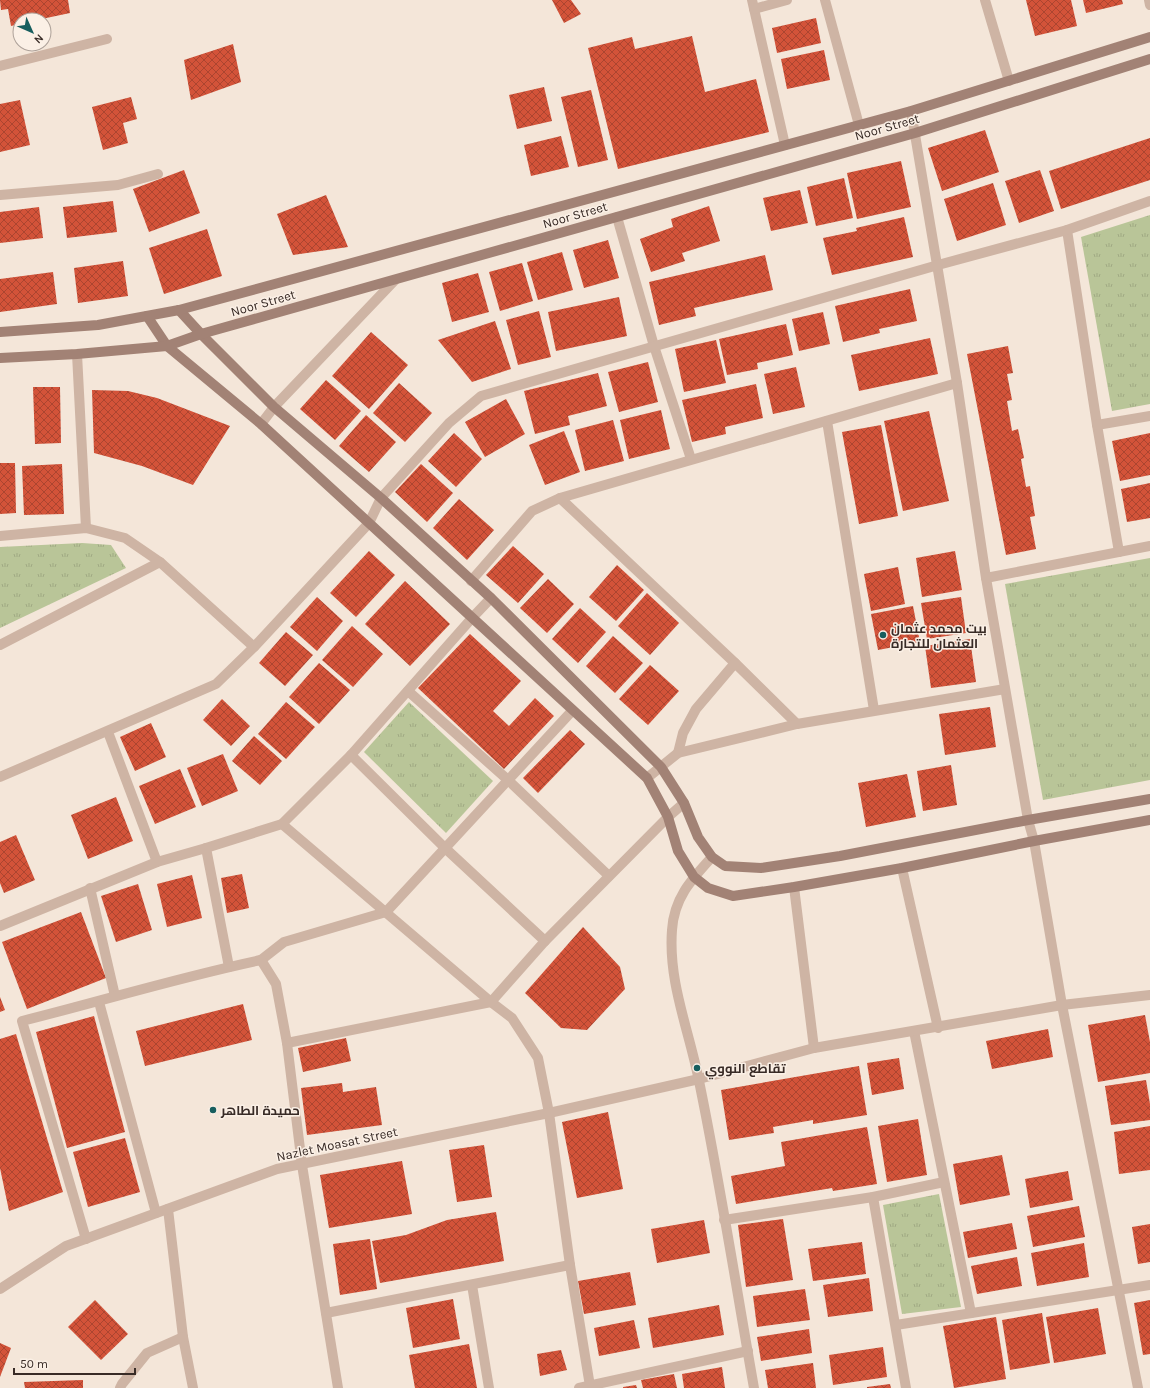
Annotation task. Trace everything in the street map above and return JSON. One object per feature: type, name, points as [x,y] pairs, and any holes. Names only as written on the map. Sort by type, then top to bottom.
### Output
[{"type":"street","points":[[785,145],[753,5],[787,0]]},
{"type":"street","points":[[825,0],[858,125]]},
{"type":"street","points":[[985,0],[1009,81]]},
{"type":"street","points":[[1149,0],[1150,6]]},
{"type":"street","name":"Noor Street","points":[[0,332],[98,325],[179,310],[858,125],[1009,81],[1150,37]]},
{"type":"street","points":[[0,66],[107,39]]},
{"type":"street","name":"Noor Street","points":[[0,358],[77,354],[168,346],[201,334],[915,133],[1150,59]]},
{"type":"street","points":[[911,110],[938,265],[986,578],[1028,820],[1034,841],[1062,1005],[1138,1388]]},
{"type":"street","points":[[0,195],[118,185],[158,174]]},
{"type":"street","points":[[0,777],[108,732],[216,684],[254,647],[369,523],[381,498],[449,423],[481,396],[938,265],[1067,230],[1150,201]]},
{"type":"street","points":[[616,217],[654,346],[691,459]]},
{"type":"street","points":[[1067,230],[1097,425],[1119,552]]},
{"type":"street","points":[[261,424],[274,407],[395,280]]},
{"type":"street","points":[[179,310],[274,407],[381,498],[491,598],[661,767],[684,803],[698,837],[712,857],[725,866],[761,868],[840,856],[1028,820],[1150,799]]},
{"type":"street","points":[[147,316],[168,346],[261,424],[572,711],[647,778],[668,817],[678,851],[694,877],[708,888],[733,896],[794,887],[902,868],[1034,841],[1150,820]]},
{"type":"street","points":[[77,354],[86,528]]},
{"type":"street","points":[[471,581],[532,511],[560,498],[691,459],[957,384]]},
{"type":"street","points":[[1097,425],[1150,416]]},
{"type":"street","points":[[827,420],[874,710]]},
{"type":"street","points":[[560,498],[735,663],[797,724]]},
{"type":"street","points":[[0,536],[86,528],[125,538],[160,562],[254,647]]},
{"type":"street","points":[[986,578],[1150,546]]},
{"type":"street","points":[[0,645],[160,562]]},
{"type":"street","points":[[0,926],[90,888],[157,862],[282,824],[351,755],[491,598]]},
{"type":"street","points":[[678,753],[683,733],[696,709],[735,663]]},
{"type":"street","points":[[647,778],[678,753],[797,724],[1005,689]]},
{"type":"street","points":[[408,691],[508,780],[609,876]]},
{"type":"street","points":[[86,1239],[22,1021],[99,1002],[115,996],[261,960],[284,942],[386,912],[572,711]]},
{"type":"street","points":[[108,732],[157,862]]},
{"type":"street","points":[[351,755],[445,848],[545,941]]},
{"type":"street","points":[[287,1043],[491,1002],[545,941],[668,817],[684,803]]},
{"type":"street","points":[[282,824],[491,1002],[512,1018],[538,1058],[549,1113],[570,1265],[590,1386]]},
{"type":"street","points":[[206,848],[229,967]]},
{"type":"street","points":[[712,857],[694,877],[679,898],[672,928],[671,958],[679,1003],[699,1079],[754,1388]]},
{"type":"street","points":[[902,868],[938,1028]]},
{"type":"street","points":[[794,887],[814,1048]]},
{"type":"street","points":[[90,888],[115,996]]},
{"type":"street","points":[[261,960],[276,984],[287,1043],[302,1165],[338,1388]]},
{"type":"street","name":"Nazlet Moasat Street","points":[[0,1289],[66,1246],[277,1169],[549,1113],[699,1079],[814,1048],[938,1028],[1062,1005],[1150,995]]},
{"type":"street","points":[[99,1002],[156,1213]]},
{"type":"street","points":[[914,1031],[971,1313]]},
{"type":"street","points":[[724,1220],[873,1197],[944,1182]]},
{"type":"street","points":[[873,1197],[906,1388]]},
{"type":"street","points":[[168,1209],[183,1337],[193,1388]]},
{"type":"street","points":[[326,1313],[570,1265]]},
{"type":"street","points":[[472,1285],[489,1388]]},
{"type":"street","points":[[896,1325],[1150,1285]]},
{"type":"street","points":[[120,1388],[147,1353],[183,1337]]},
{"type":"street","points":[[579,1388],[748,1351]]},
{"type":"green space","points":[[1150,215],[1150,404],[1112,411],[1081,237]]},
{"type":"green space","points":[[82,543],[111,545],[126,568],[0,628],[0,547]]},
{"type":"green space","points":[[1150,558],[1150,780],[1043,800],[1005,584]]},
{"type":"green space","points":[[409,702],[493,781],[446,833],[364,752]]},
{"type":"green space","points":[[939,1194],[961,1307],[902,1314],[883,1205]]},
{"type":"building","points":[[0,0],[68,0],[70,13],[52,17],[52,12],[12,12],[11,26],[8,9],[1,10]]},
{"type":"building","points":[[552,0],[571,0],[581,14],[564,23]]},
{"type":"building","points":[[1026,0],[1071,0],[1077,26],[1035,36]]},
{"type":"building","points":[[1083,0],[1122,0],[1123,4],[1086,13]]},
{"type":"building","points":[[816,18],[821,43],[777,53],[772,28]]},
{"type":"building","points":[[692,36],[705,92],[756,79],[769,132],[618,169],[588,48],[632,37],[635,49]]},
{"type":"building","points":[[233,44],[241,82],[191,100],[184,60]]},
{"type":"building","points":[[824,50],[830,80],[787,89],[781,59]]},
{"type":"building","points":[[544,87],[552,121],[517,129],[509,95]]},
{"type":"building","points":[[591,90],[608,160],[578,167],[561,97]]},
{"type":"building","points":[[131,97],[137,119],[123,123],[128,143],[103,150],[92,107]]},
{"type":"building","points":[[20,100],[30,145],[0,152],[0,104]]},
{"type":"building","points":[[985,130],[999,172],[942,191],[928,148]]},
{"type":"building","points":[[561,136],[569,167],[531,176],[524,145]]},
{"type":"building","points":[[1150,138],[1150,180],[1061,209],[1049,171]]},
{"type":"building","points":[[901,161],[911,207],[857,219],[847,173]]},
{"type":"building","points":[[184,170],[200,213],[149,232],[133,189]]},
{"type":"building","points":[[1040,170],[1054,211],[1019,223],[1005,181]]},
{"type":"building","points":[[844,178],[853,218],[816,226],[807,187]]},
{"type":"building","points":[[993,183],[1006,225],[957,241],[944,199]]},
{"type":"building","points":[[800,190],[808,223],[771,231],[763,198]]},
{"type":"building","points":[[326,195],[348,247],[293,255],[277,214]]},
{"type":"building","points":[[113,201],[117,232],[67,238],[63,207]]},
{"type":"building","points":[[709,206],[720,241],[682,253],[685,261],[651,272],[640,239],[673,227],[671,219]]},
{"type":"building","points":[[39,207],[43,238],[0,243],[0,212]]},
{"type":"building","points":[[904,217],[913,257],[832,275],[823,238],[857,231],[856,228]]},
{"type":"building","points":[[207,229],[222,276],[164,294],[149,248]]},
{"type":"building","points":[[608,240],[619,278],[584,288],[573,250]]},
{"type":"building","points":[[562,252],[573,290],[538,300],[527,262]]},
{"type":"building","points":[[765,255],[773,290],[694,308],[696,316],[659,325],[649,282]]},
{"type":"building","points":[[123,261],[128,296],[78,303],[74,268]]},
{"type":"building","points":[[522,263],[533,301],[500,311],[489,272]]},
{"type":"building","points":[[53,272],[57,304],[0,312],[0,279]]},
{"type":"building","points":[[478,273],[489,312],[452,322],[442,283]]},
{"type":"building","points":[[910,289],[917,321],[879,329],[880,333],[843,342],[835,306]]},
{"type":"building","points":[[619,297],[627,336],[556,351],[548,312]]},
{"type":"building","points":[[539,311],[551,357],[518,365],[506,320]]},
{"type":"building","points":[[823,312],[830,344],[799,351],[792,319]]},
{"type":"building","points":[[495,321],[511,369],[472,382],[438,340]]},
{"type":"building","points":[[786,324],[793,355],[757,363],[758,369],[727,375],[719,339]]},
{"type":"building","points":[[371,332],[408,365],[369,409],[332,376]]},
{"type":"building","points":[[930,338],[938,374],[859,391],[851,355]]},
{"type":"building","points":[[716,340],[726,383],[684,392],[675,349]]},
{"type":"building","points":[[1008,346],[1013,373],[1007,374],[1012,400],[1007,401],[1012,431],[1018,429],[1024,458],[1021,459],[1026,487],[1030,486],[1035,516],[1030,517],[1036,549],[1006,555],[967,354]]},
{"type":"building","points":[[648,362],[658,402],[619,412],[608,372]]},
{"type":"building","points":[[796,367],[805,407],[773,414],[764,374]]},
{"type":"building","points":[[598,373],[607,406],[568,416],[570,425],[535,434],[524,391]]},
{"type":"building","points":[[326,380],[361,411],[335,440],[300,409]]},
{"type":"building","points":[[399,383],[432,413],[405,442],[373,413]]},
{"type":"building","points":[[756,384],[763,418],[725,427],[726,434],[692,442],[682,400]]},
{"type":"building","points":[[33,387],[60,387],[61,443],[35,444]]},
{"type":"building","points":[[92,390],[128,391],[157,398],[230,426],[193,485],[142,466],[94,453]]},
{"type":"building","points":[[506,399],[525,434],[485,457],[465,422]]},
{"type":"building","points":[[661,410],[670,449],[629,459],[620,420]]},
{"type":"building","points":[[929,411],[949,501],[903,511],[884,421]]},
{"type":"building","points":[[366,415],[396,442],[369,472],[339,446]]},
{"type":"building","points":[[613,420],[624,461],[585,471],[575,430]]},
{"type":"building","points":[[881,425],[898,516],[859,524],[842,432]]},
{"type":"building","points":[[564,431],[580,472],[545,485],[529,445]]},
{"type":"building","points":[[454,433],[482,459],[456,487],[428,461]]},
{"type":"building","points":[[1150,433],[1150,475],[1120,481],[1112,441]]},
{"type":"building","points":[[0,463],[15,463],[16,513],[0,514]]},
{"type":"building","points":[[62,464],[64,514],[24,515],[22,466]]},
{"type":"building","points":[[421,464],[453,493],[427,522],[395,492]]},
{"type":"building","points":[[1150,483],[1150,518],[1127,522],[1121,489]]},
{"type":"building","points":[[459,499],[494,530],[467,560],[433,528]]},
{"type":"building","points":[[513,546],[544,574],[518,603],[486,575]]},
{"type":"building","points":[[369,551],[395,575],[356,617],[330,593]]},
{"type":"building","points":[[955,551],[962,590],[922,597],[916,558]]},
{"type":"building","points":[[617,565],[644,590],[616,621],[589,597]]},
{"type":"building","points":[[898,567],[905,604],[871,611],[864,574]]},
{"type":"building","points":[[548,579],[574,604],[547,633],[520,608]]},
{"type":"building","points":[[405,581],[450,624],[410,666],[365,624]]},
{"type":"building","points":[[647,593],[679,623],[650,655],[618,626]]},
{"type":"building","points":[[317,597],[343,621],[317,651],[290,627]]},
{"type":"building","points":[[961,597],[966,633],[927,639],[921,603]]},
{"type":"building","points":[[913,606],[920,642],[878,650],[871,614]]},
{"type":"building","points":[[580,608],[606,632],[578,663],[552,639]]},
{"type":"building","points":[[352,626],[383,654],[353,687],[322,660]]},
{"type":"building","points":[[286,632],[313,655],[285,686],[259,663]]},
{"type":"building","points":[[470,634],[521,681],[493,711],[509,726],[535,698],[554,716],[504,769],[418,688]]},
{"type":"building","points":[[613,636],[643,663],[615,693],[586,666]]},
{"type":"building","points":[[970,639],[976,682],[931,688],[925,646]]},
{"type":"building","points":[[319,663],[350,690],[319,724],[289,697]]},
{"type":"building","points":[[650,665],[679,691],[648,725],[619,699]]},
{"type":"building","points":[[222,699],[250,726],[231,746],[203,720]]},
{"type":"building","points":[[286,702],[315,727],[286,759],[258,734]]},
{"type":"building","points":[[990,707],[996,747],[945,755],[939,714]]},
{"type":"building","points":[[151,723],[166,757],[135,771],[120,737]]},
{"type":"building","points":[[570,730],[585,744],[538,793],[523,778]]},
{"type":"building","points":[[254,736],[282,761],[260,785],[232,761]]},
{"type":"building","points":[[223,754],[238,791],[202,806],[187,768]]},
{"type":"building","points":[[951,765],[957,805],[923,811],[917,771]]},
{"type":"building","points":[[180,769],[196,807],[155,824],[139,786]]},
{"type":"building","points":[[907,774],[916,817],[866,827],[858,783]]},
{"type":"building","points":[[116,797],[133,841],[88,859],[71,815]]},
{"type":"building","points":[[16,835],[35,880],[4,893],[0,883],[0,842]]},
{"type":"building","points":[[242,874],[249,908],[227,913],[221,878]]},
{"type":"building","points":[[192,875],[202,918],[167,927],[157,884]]},
{"type":"building","points":[[138,884],[152,930],[116,942],[101,896]]},
{"type":"building","points":[[81,912],[106,978],[27,1009],[2,942]]},
{"type":"building","points":[[583,927],[620,967],[625,989],[587,1030],[561,1028],[525,993]]},
{"type":"building","points":[[0,997],[5,1010],[0,1012]]},
{"type":"building","points":[[243,1004],[252,1040],[145,1066],[136,1031]]},
{"type":"building","points":[[1145,1015],[1150,1042],[1150,1073],[1098,1082],[1088,1025]]},
{"type":"building","points":[[94,1016],[125,1132],[67,1148],[36,1032]]},
{"type":"building","points":[[1048,1029],[1053,1057],[992,1069],[986,1041]]},
{"type":"building","points":[[16,1034],[63,1192],[9,1211],[0,1168],[0,1039]]},
{"type":"building","points":[[346,1038],[351,1061],[303,1072],[298,1048]]},
{"type":"building","points":[[899,1058],[904,1089],[872,1095],[867,1063]]},
{"type":"building","points":[[859,1066],[867,1115],[813,1124],[813,1120],[773,1127],[774,1133],[729,1140],[721,1090]]},
{"type":"building","points":[[1146,1080],[1150,1104],[1150,1120],[1111,1125],[1105,1086]]},
{"type":"building","points":[[342,1083],[343,1092],[376,1087],[382,1125],[307,1135],[301,1088]]},
{"type":"building","points":[[608,1112],[623,1189],[577,1198],[562,1122]]},
{"type":"building","points":[[918,1119],[927,1175],[887,1182],[878,1126]]},
{"type":"building","points":[[1150,1126],[1150,1170],[1119,1174],[1114,1132]]},
{"type":"building","points":[[867,1127],[877,1184],[833,1191],[832,1188],[736,1204],[731,1176],[785,1166],[781,1142]]},
{"type":"building","points":[[125,1138],[140,1192],[88,1207],[73,1152]]},
{"type":"building","points":[[484,1145],[492,1197],[457,1202],[449,1150]]},
{"type":"building","points":[[1002,1155],[1010,1195],[960,1205],[953,1164]]},
{"type":"building","points":[[402,1161],[412,1214],[329,1228],[320,1175]]},
{"type":"building","points":[[1068,1171],[1073,1200],[1030,1208],[1025,1179]]},
{"type":"building","points":[[1079,1206],[1085,1237],[1033,1247],[1027,1216]]},
{"type":"building","points":[[496,1212],[504,1261],[380,1283],[372,1241],[406,1235],[447,1220]]},
{"type":"building","points":[[783,1219],[793,1280],[746,1287],[738,1225]]},
{"type":"building","points":[[704,1220],[710,1253],[657,1263],[651,1229]]},
{"type":"building","points":[[1012,1223],[1017,1249],[968,1258],[963,1232]]},
{"type":"building","points":[[1150,1224],[1150,1262],[1138,1264],[1132,1227]]},
{"type":"building","points":[[370,1239],[377,1289],[340,1295],[333,1244]]},
{"type":"building","points":[[862,1242],[866,1274],[813,1281],[808,1249]]},
{"type":"building","points":[[1084,1243],[1089,1277],[1037,1286],[1031,1253]]},
{"type":"building","points":[[1017,1257],[1022,1286],[977,1294],[971,1266]]},
{"type":"building","points":[[630,1272],[636,1305],[584,1314],[578,1281]]},
{"type":"building","points":[[869,1278],[873,1311],[828,1317],[823,1285]]},
{"type":"building","points":[[805,1289],[810,1320],[757,1327],[753,1296]]},
{"type":"building","points":[[453,1299],[460,1339],[413,1348],[406,1308]]},
{"type":"building","points":[[95,1300],[128,1334],[101,1360],[68,1327]]},
{"type":"building","points":[[1150,1300],[1150,1354],[1143,1355],[1134,1303]]},
{"type":"building","points":[[719,1305],[724,1335],[653,1348],[648,1318]]},
{"type":"building","points":[[1098,1308],[1106,1354],[1054,1363],[1046,1317]]},
{"type":"building","points":[[1042,1313],[1050,1363],[1010,1370],[1002,1320]]},
{"type":"building","points":[[996,1317],[1006,1379],[954,1388],[943,1326]]},
{"type":"building","points":[[634,1320],[640,1348],[599,1356],[594,1328]]},
{"type":"building","points":[[809,1329],[812,1353],[761,1361],[757,1337]]},
{"type":"building","points":[[0,1343],[11,1348],[0,1377]]},
{"type":"building","points":[[469,1344],[477,1388],[415,1388],[409,1355]]},
{"type":"building","points":[[883,1347],[887,1377],[833,1385],[829,1355]]},
{"type":"building","points":[[561,1350],[567,1370],[540,1376],[537,1354]]},
{"type":"building","points":[[813,1363],[816,1388],[768,1388],[765,1370]]},
{"type":"building","points":[[722,1367],[725,1388],[684,1388],[682,1374]]},
{"type":"building","points":[[674,1374],[677,1388],[643,1388],[641,1380]]},
{"type":"building","points":[[83,1380],[83,1388],[25,1388],[24,1382]]},
{"type":"building","points":[[890,1384],[891,1388],[867,1388],[867,1387]]},
{"type":"building","points":[[636,1385],[637,1388],[623,1388],[623,1387]]},
{"type":"place","name":"بيت محمد عثمان العثمان للتجارة","points":[[883,635]]},
{"type":"place","name":"تقاطع النووي","points":[[697,1068]]},
{"type":"place","name":"حميدة الطاهر","points":[[213,1110]]}]
